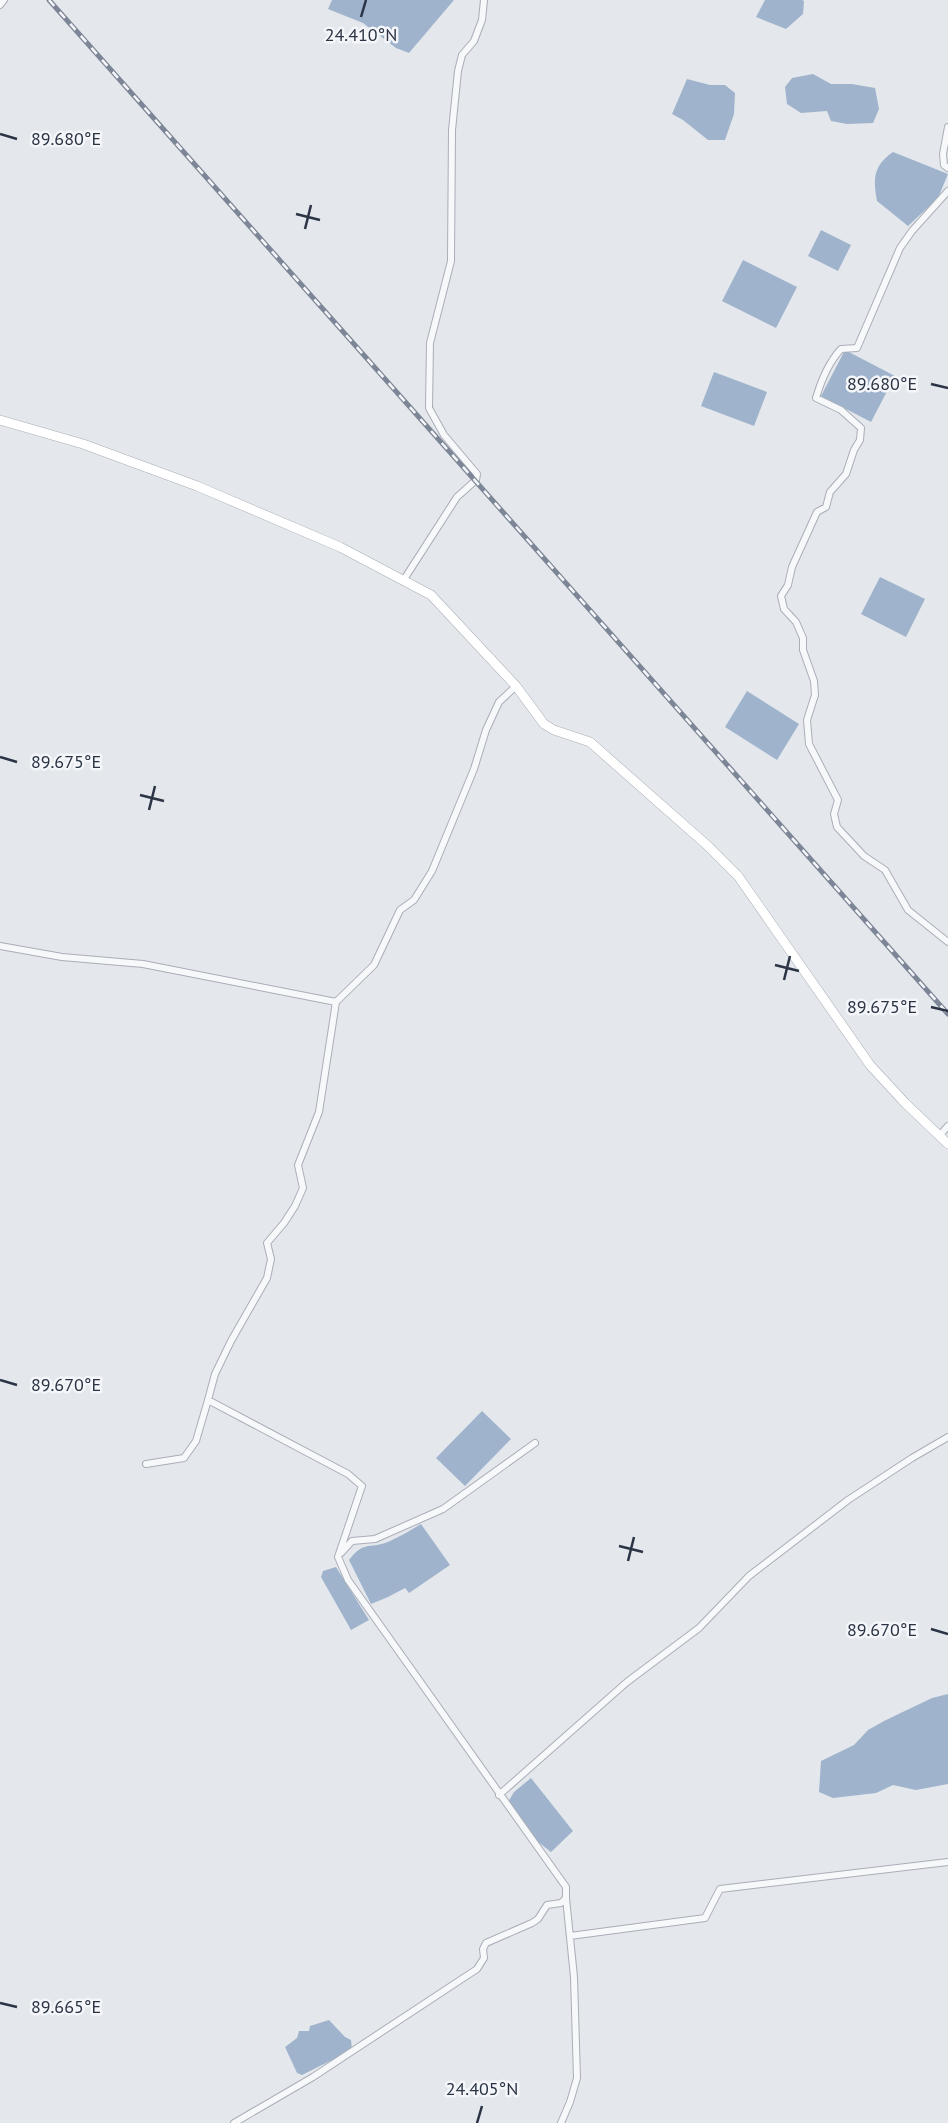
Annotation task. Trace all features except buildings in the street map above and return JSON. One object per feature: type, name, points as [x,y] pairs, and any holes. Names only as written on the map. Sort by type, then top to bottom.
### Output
[{"type":"main road","points":[[0,420],[83,443],[197,486],[340,547],[431,596],[516,686],[544,724],[554,730],[590,741],[708,846],[737,876],[870,1065],[948,1144]]},
{"type":"street","points":[[0,5],[4,0]]},
{"type":"street","points":[[403,581],[457,497],[476,480],[477,474],[444,435],[429,408],[429,395],[430,343],[451,261],[452,143],[458,71],[462,55],[474,41],[482,20],[484,0]]},
{"type":"street","points":[[948,127],[943,154],[944,165],[948,169]]},
{"type":"street","points":[[948,191],[900,248],[857,348],[841,349],[831,359],[818,389],[816,398],[841,410],[862,428],[860,440],[846,474],[830,492],[826,507],[817,512],[792,567],[788,585],[781,596],[784,609],[796,622],[803,638],[803,650],[814,681],[815,695],[807,720],[809,744],[838,800],[834,814],[836,827],[864,856],[885,870],[908,910],[948,942]]},
{"type":"street","points":[[146,1464],[184,1458],[197,1441],[215,1374],[267,1278],[271,1259],[267,1243],[290,1214],[303,1188],[298,1166],[319,1112],[336,1002],[373,965],[400,910],[414,900],[432,871],[474,769],[486,730],[499,702],[516,686]]},
{"type":"street","points":[[0,946],[62,957],[143,964],[336,1002]]},
{"type":"street","points":[[939,1136],[948,1126]]},
{"type":"street","points":[[208,1399],[348,1474],[362,1486],[338,1557],[348,1580],[566,1887],[574,1977],[577,2078],[561,2123]]},
{"type":"street","points":[[499,1795],[627,1682],[699,1628],[749,1576],[848,1500],[948,1437]]},
{"type":"street","points":[[338,1557],[352,1542],[374,1539],[443,1509],[535,1443]]},
{"type":"street","points":[[569,1936],[705,1917],[720,1889],[948,1862]]},
{"type":"street","points":[[234,2123],[313,2077],[477,1969],[484,1958],[483,1949],[486,1943],[532,1923],[547,1905],[561,1903],[566,1898]]},
{"type":"water","points":[[332,0],[454,0],[409,53],[396,48],[363,23],[328,9]]},
{"type":"water","points":[[765,0],[802,0],[803,14],[786,29],[756,17]]},
{"type":"water","points":[[813,74],[831,84],[875,88],[879,109],[873,123],[847,124],[831,121],[827,111],[801,113],[787,104],[785,87],[792,78]]},
{"type":"water","points":[[687,79],[710,85],[725,85],[735,93],[734,114],[725,140],[708,140],[672,114]]},
{"type":"water","points":[[893,152],[948,174],[938,198],[908,226],[877,201],[876,174],[882,162]]},
{"type":"water","points":[[821,230],[851,245],[838,271],[808,256]]},
{"type":"water","points":[[743,260],[797,287],[776,328],[722,301]]},
{"type":"water","points":[[845,350],[895,376],[871,422],[821,396]]},
{"type":"water","points":[[714,372],[767,392],[754,426],[701,406]]},
{"type":"water","points":[[880,577],[925,599],[906,637],[861,614]]},
{"type":"water","points":[[747,691],[799,724],[777,760],[725,727]]},
{"type":"water","points":[[482,1411],[511,1439],[465,1486],[436,1458]]},
{"type":"water","points":[[421,1524],[450,1565],[409,1593],[405,1588],[371,1604],[349,1560],[359,1549],[383,1544]]},
{"type":"water","points":[[336,1567],[369,1620],[351,1630],[321,1577],[323,1571]]},
{"type":"water","points":[[948,1694],[948,1784],[916,1790],[893,1785],[876,1793],[833,1798],[819,1792],[821,1761],[854,1745],[868,1730],[884,1721],[932,1698]]},
{"type":"water","points":[[531,1778],[573,1831],[551,1852],[537,1841],[519,1815],[513,1813],[508,1802],[514,1792]]},
{"type":"water","points":[[329,2020],[351,2040],[352,2050],[302,2075],[297,2073],[285,2047],[297,2038],[299,2031],[309,2031],[310,2026]]},
{"type":"railway","points":[[49,0],[948,1014]]}]
